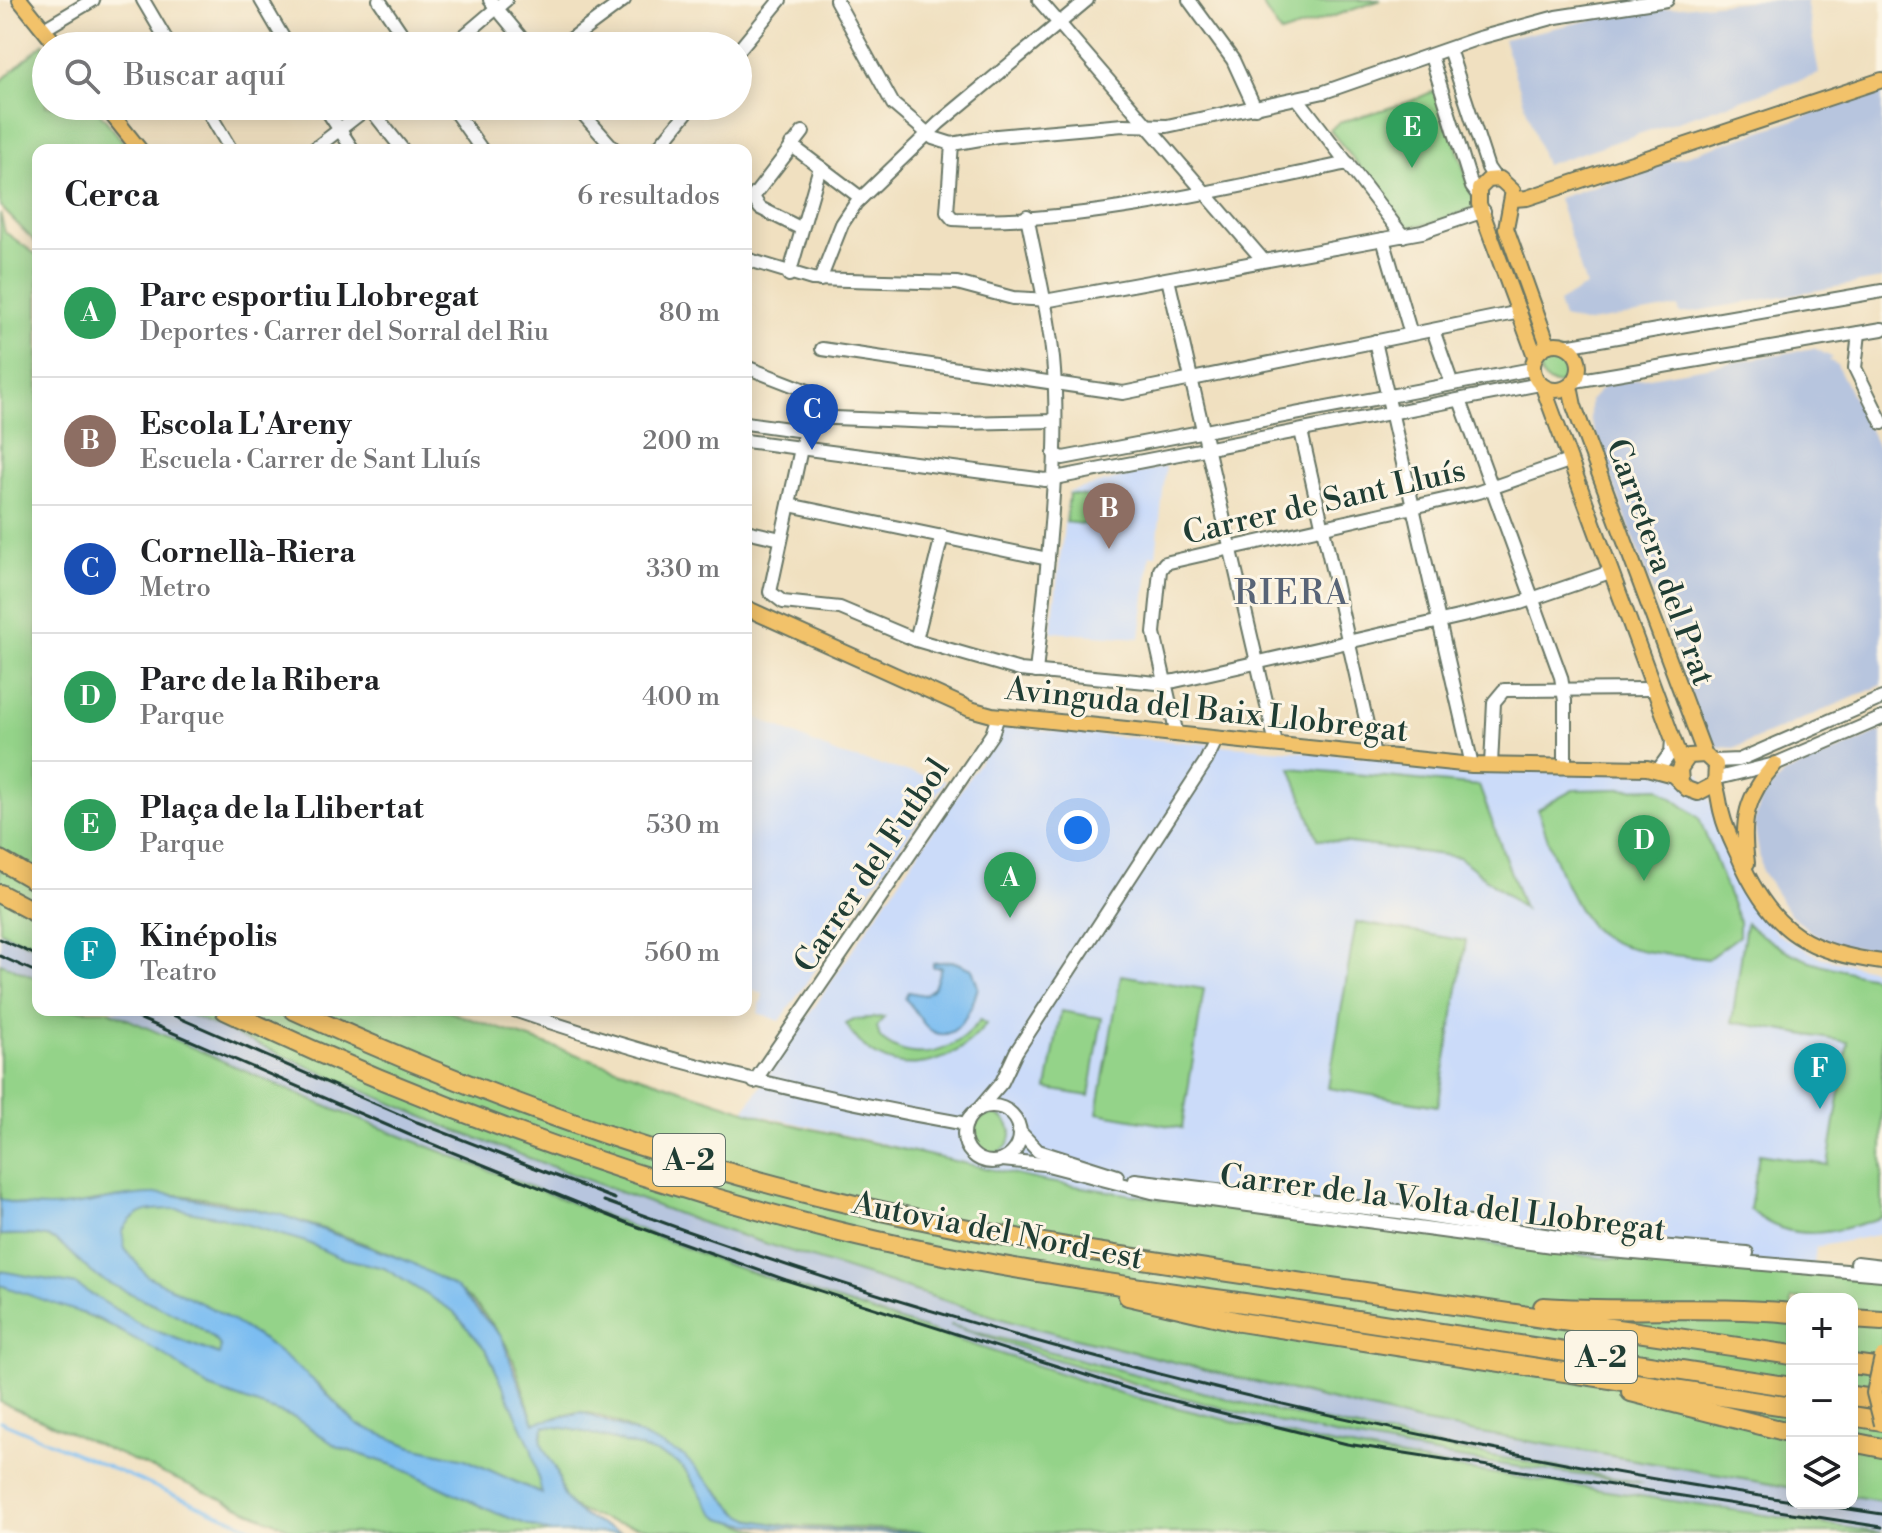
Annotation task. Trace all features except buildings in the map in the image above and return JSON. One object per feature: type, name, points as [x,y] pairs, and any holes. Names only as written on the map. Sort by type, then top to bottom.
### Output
[{"type":"highway","points":[[0,860],[32,879]]},
{"type":"highway","points":[[0,894],[32,911]]},
{"type":"highway","name":"Autovia del Nord-est","points":[[238,1016],[371,1075],[589,1158],[840,1232],[1046,1275],[1786,1386]]},
{"type":"highway","name":"Autovia del Nord-est","points":[[307,1016],[366,1043],[566,1118],[696,1162],[803,1193],[991,1235],[1786,1354]]},
{"type":"highway","points":[[1046,1275],[1218,1318],[1786,1406]]},
{"type":"highway","points":[[1337,1288],[1615,1312],[1749,1310],[1786,1313]]},
{"type":"highway","points":[[1858,1319],[1882,1321]]},
{"type":"highway","points":[[1858,1365],[1882,1368]]},
{"type":"highway","points":[[1543,1369],[1786,1431]]},
{"type":"highway","points":[[1858,1397],[1882,1400]]},
{"type":"highway","points":[[1858,1417],[1882,1422]]},
{"type":"highway","points":[[1858,1443],[1882,1448]]},
{"type":"main road","points":[[20,0],[46,32]]},
{"type":"main road","points":[[1484,211],[1496,215],[1511,204],[1531,197],[1882,80]]},
{"type":"main road","points":[[116,120],[135,144]]},
{"type":"main road","points":[[1495,178],[1510,185],[1511,204],[1506,228],[1548,345],[1565,346],[1579,362],[1572,383],[1556,391],[1541,386],[1520,312],[1478,195],[1484,182],[1495,178]]},
{"type":"main road","points":[[1534,362],[1548,345]]},
{"type":"main road","name":"Carretera del Prat","points":[[1572,383],[1574,406],[1710,758]]},
{"type":"main road","name":"Carretera del Prat","points":[[1541,386],[1681,765]]},
{"type":"main road","name":"Avinguda del Baix Llobregat","points":[[752,611],[970,709],[998,716],[1472,765],[1681,765]]},
{"type":"main road","points":[[1721,811],[1681,782],[1681,765],[1691,755],[1710,758],[1721,811],[1750,879],[1775,918],[1801,940],[1826,951],[1882,962]]},
{"type":"main road","points":[[1750,879],[1743,825],[1746,809],[1757,784],[1775,764]]},
{"type":"main road","name":"Avinguda del Baix Llobregat","points":[[1654,767],[1681,782]]},
{"type":"main road","points":[[1698,793],[1717,781]]},
{"type":"main road","points":[[1882,1357],[1874,1393],[1882,1422]]},
{"type":"street","points":[[44,29],[93,0]]},
{"type":"street","points":[[143,0],[162,32]]},
{"type":"street","points":[[261,0],[280,32]]},
{"type":"street","points":[[379,0],[401,32]]},
{"type":"street","points":[[581,32],[624,0]]},
{"type":"street","points":[[752,34],[780,0]]},
{"type":"street","points":[[836,0],[893,104],[927,134],[952,144],[1012,134],[1167,126],[1304,97],[1556,17],[1667,0]]},
{"type":"street","points":[[1039,0],[1263,260]]},
{"type":"street","points":[[820,280],[842,224],[861,198],[927,134],[1087,0]]},
{"type":"street","points":[[1189,0],[1233,60],[1255,108]]},
{"type":"street","points":[[467,32],[498,3],[518,32]]},
{"type":"street","points":[[1449,49],[1488,168],[1495,178]]},
{"type":"street","points":[[1431,56],[1472,187],[1478,195]]},
{"type":"street","points":[[1304,97],[1348,163],[1403,236]]},
{"type":"street","points":[[213,120],[227,144]]},
{"type":"street","points":[[333,120],[349,144]]},
{"type":"street","points":[[321,144],[352,120]]},
{"type":"street","points":[[380,120],[398,144]]},
{"type":"street","points":[[461,120],[478,144]]},
{"type":"street","points":[[588,120],[610,144]]},
{"type":"street","points":[[661,144],[681,120]]},
{"type":"street","points":[[800,228],[760,208],[753,199],[803,132]]},
{"type":"street","points":[[952,144],[947,209],[953,219],[1027,216],[1204,191],[1348,163]]},
{"type":"street","points":[[791,145],[861,198]]},
{"type":"street","points":[[789,275],[820,167]]},
{"type":"street","points":[[752,261],[789,275],[820,280],[957,283],[1003,296],[1043,300],[1403,236],[1484,211]]},
{"type":"street","points":[[1027,216],[1055,383],[1055,478],[1036,672]]},
{"type":"street","points":[[1383,239],[1411,334]]},
{"type":"street","points":[[1168,279],[1276,744]]},
{"type":"street","points":[[1565,346],[1882,291]]},
{"type":"street","points":[[822,349],[1123,393],[1520,312]]},
{"type":"street","points":[[1572,383],[1882,329]]},
{"type":"street","points":[[1433,330],[1452,384]]},
{"type":"street","points":[[1859,333],[1855,368],[1882,423]]},
{"type":"street","points":[[1375,341],[1472,765]]},
{"type":"street","points":[[1054,454],[1063,458],[1452,384],[1534,362]]},
{"type":"street","points":[[752,369],[813,393],[770,592],[783,602],[840,608],[916,640],[1036,672],[1165,682],[1532,599],[1610,572]]},
{"type":"street","points":[[752,442],[1016,478],[1055,478],[1541,386]]},
{"type":"street","points":[[1460,400],[1563,689],[1565,767]]},
{"type":"street","points":[[808,417],[962,423],[1055,421]]},
{"type":"street","points":[[752,424],[804,431]]},
{"type":"street","points":[[1301,431],[1374,755]]},
{"type":"street","name":"Carrer de Sant Lluís","points":[[1177,735],[1154,633],[1160,570],[1165,563],[1492,489],[1569,461]]},
{"type":"street","points":[[789,505],[1048,559]]},
{"type":"street","points":[[752,532],[781,539]]},
{"type":"street","points":[[916,640],[942,536]]},
{"type":"street","points":[[1491,765],[1494,702],[1499,694],[1508,690],[1653,689]]},
{"type":"street","points":[[1710,758],[1739,760],[1882,698]]},
{"type":"street","name":"Carrer del Futbol","points":[[754,1082],[988,741],[998,716]]},
{"type":"street","points":[[1717,781],[1775,764],[1882,718]]},
{"type":"street","points":[[1002,1082],[1017,1124],[1015,1149],[1002,1160],[987,1162],[974,1155],[965,1140],[966,1124],[1002,1082],[1016,1052],[1209,756],[1217,738]]},
{"type":"street","points":[[1654,767],[1671,752],[1672,740]]},
{"type":"street","points":[[532,1016],[620,1045],[754,1082],[966,1124]]},
{"type":"street","points":[[978,1110],[999,1107],[1017,1124]]},
{"type":"street","name":"Carrer de la Volta del Llobregat","points":[[1017,1124],[1038,1151],[1148,1183],[1384,1210],[1594,1242],[1882,1266]]},
{"type":"street","name":"Carrer de la Volta del Llobregat","points":[[1002,1160],[1044,1164],[1152,1192],[1552,1246],[1882,1274]]},
{"type":"shaded area","points":[[1758,0],[1806,0],[1819,74],[1545,165],[1503,39],[1627,12]]},
{"type":"shaded area","points":[[1882,91],[1882,279],[1680,314],[1678,307],[1584,323],[1563,318],[1558,303],[1586,286],[1558,198]]},
{"type":"shaded area","points":[[1814,348],[1833,358],[1829,360],[1837,365],[1882,455],[1882,685],[1735,748],[1718,747],[1705,735],[1590,419],[1590,401],[1605,385]]},
{"type":"shaded area","points":[[1166,466],[1156,555],[1150,555],[1140,638],[1051,632],[1068,492]]},
{"type":"shaded area","points":[[752,716],[840,755],[946,781],[780,1021],[758,1013],[763,994],[752,990]]},
{"type":"shaded area","points":[[1003,727],[1523,770],[1700,774],[1748,899],[1777,934],[1820,957],[1882,972],[1882,1234],[1816,1247],[1813,1274],[1604,1258],[1262,1215],[1043,1181],[744,1111]]},
{"type":"shaded area","points":[[1882,731],[1882,952],[1835,943],[1811,932],[1789,913],[1762,871],[1754,823],[1763,795],[1786,773]]},
{"type":"shaded area","points":[[0,931],[32,945],[32,976],[0,963]]},
{"type":"shaded area","points":[[121,1016],[193,1016],[449,1128],[705,1224],[1015,1323],[1419,1422],[1786,1487],[1786,1509],[1858,1509],[1858,1497],[1882,1501],[1882,1532],[1456,1468],[1304,1439],[1129,1396],[726,1264],[318,1103]],"holes":[[[975,1333],[1266,1409],[1441,1447],[1620,1479],[1493,1464],[1353,1439],[1119,1381]]]},
{"type":"green space","points":[[1259,0],[1381,0],[1281,34]]},
{"type":"green space","points":[[32,54],[32,120],[105,120],[125,144],[32,144],[32,239],[0,206],[0,82]]},
{"type":"green space","points":[[1438,89],[1476,207],[1434,223],[1408,227],[1330,130],[1338,123],[1409,102]]},
{"type":"green space","points":[[0,213],[5,232],[32,252],[32,945],[0,931]]},
{"type":"green space","points":[[1556,352],[1567,357],[1572,368],[1567,379],[1556,384],[1545,379],[1540,368],[1545,357]]},
{"type":"green space","points":[[1069,494],[1122,501],[1119,529],[1066,522]]},
{"type":"green space","points":[[1291,768],[1479,786],[1524,909],[1459,857],[1318,839]]},
{"type":"green space","points":[[1659,788],[1699,818],[1739,921],[1739,936],[1708,959],[1628,947],[1605,938],[1594,929],[1564,880],[1538,809],[1573,790]]},
{"type":"green space","points":[[1356,922],[1466,941],[1438,1106],[1328,1088]]},
{"type":"green space","points":[[1746,923],[1779,946],[1810,961],[1882,979],[1882,1217],[1848,1228],[1813,1233],[1780,1228],[1750,1209],[1759,1154],[1828,1165],[1848,1042],[1732,1022]]},
{"type":"green space","points":[[0,963],[32,976],[32,1016],[121,1016],[318,1103],[726,1264],[1129,1396],[1304,1439],[1456,1468],[1882,1533],[927,1533],[771,1523],[750,1519],[739,1513],[719,1491],[686,1466],[614,1422],[581,1412],[534,1423],[510,1353],[485,1315],[457,1289],[393,1255],[272,1213],[193,1197],[138,1195],[41,1207],[0,1199]]},
{"type":"green space","points":[[1121,975],[1204,989],[1182,1128],[1097,1113]]},
{"type":"green space","points":[[1061,1011],[1102,1018],[1089,1096],[1047,1089]]},
{"type":"green space","points":[[193,1016],[462,1016],[772,1120],[1043,1181],[1262,1215],[1604,1258],[1882,1279],[1882,1501],[1858,1497],[1858,1293],[1786,1293],[1786,1487],[1419,1422],[1015,1323],[705,1224],[449,1128]]},
{"type":"green space","points":[[884,1017],[877,1027],[880,1038],[893,1047],[920,1053],[947,1047],[980,1020],[986,1024],[954,1053],[935,1061],[896,1063],[877,1056],[860,1043],[846,1024],[856,1019]]},
{"type":"green space","points":[[992,1115],[1006,1120],[1011,1134],[1006,1148],[992,1153],[978,1148],[973,1134],[978,1120]]},
{"type":"green space","points":[[178,1209],[221,1217],[306,1242],[338,1257],[384,1268],[453,1311],[487,1351],[531,1447],[543,1494],[465,1459],[412,1447],[356,1424],[320,1386],[265,1341],[215,1310],[147,1276],[125,1249],[122,1232],[138,1214]]},
{"type":"green space","points":[[0,1235],[38,1236],[57,1241],[98,1277],[199,1327],[221,1347],[220,1355],[143,1326],[76,1285],[0,1271]]},
{"type":"green space","points":[[0,1285],[62,1305],[119,1329],[163,1354],[210,1388],[295,1418],[338,1447],[396,1466],[487,1509],[550,1533],[299,1533],[0,1402]]},
{"type":"green space","points":[[950,1325],[1266,1409],[1441,1447],[1643,1483],[1462,1459],[1302,1428],[1150,1388]]},
{"type":"green space","points":[[545,1426],[616,1440],[672,1460],[683,1468],[718,1512],[734,1522],[766,1533],[662,1529],[608,1521],[586,1514],[569,1504],[564,1496],[556,1469],[541,1442]]},
{"type":"water","points":[[952,961],[972,969],[978,987],[962,1023],[947,1034],[939,1034],[926,1026],[905,999],[908,992],[924,995],[934,988],[941,967],[933,967],[933,963]]},
{"type":"water","points":[[167,1194],[279,1214],[412,1263],[458,1289],[501,1336],[534,1423],[582,1412],[633,1432],[684,1456],[738,1513],[752,1520],[801,1529],[927,1533],[850,1532],[764,1527],[721,1518],[709,1507],[686,1471],[670,1459],[615,1440],[545,1426],[541,1437],[543,1447],[569,1503],[589,1519],[622,1533],[550,1533],[496,1513],[396,1466],[338,1447],[295,1418],[210,1388],[163,1354],[96,1318],[0,1285],[0,1271],[76,1285],[143,1326],[219,1355],[221,1347],[199,1327],[98,1277],[57,1241],[38,1235],[0,1235],[0,1199],[42,1207]],"holes":[[[178,1209],[221,1217],[306,1242],[338,1257],[384,1268],[453,1311],[487,1351],[531,1447],[542,1494],[465,1459],[412,1447],[356,1424],[313,1380],[265,1341],[215,1310],[147,1276],[125,1249],[122,1232],[138,1214]]]},
{"type":"waterway","points":[[0,1421],[264,1533]]},
{"type":"railway","points":[[0,939],[32,953]]},
{"type":"railway","points":[[0,956],[32,970]]},
{"type":"railway","points":[[134,1016],[412,1136],[630,1224],[786,1280],[1142,1393],[1347,1444],[1882,1527]]},
{"type":"railway","points":[[175,1016],[417,1122],[615,1199]]},
{"type":"railway","points":[[604,1201],[895,1300],[1190,1382],[1489,1448],[1786,1500]]},
{"type":"railway","points":[[1849,1509],[1882,1514]]},
{"type":"place","name":"Plaça de la Llibertat","points":[[1412,168]]},
{"type":"place","name":"Cornellà-Riera","points":[[812,450]]},
{"type":"place","name":"Escola L'Areny","points":[[1109,549]]},
{"type":"place","name":"Parc de la Ribera","points":[[1644,881]]},
{"type":"place","name":"Parc esportiu Llobregat","points":[[1010,918]]},
{"type":"place","name":"Kinépolis","points":[[1820,1109]]},
{"type":"district","name":"RIERA","points":[[1292,592]]}]
